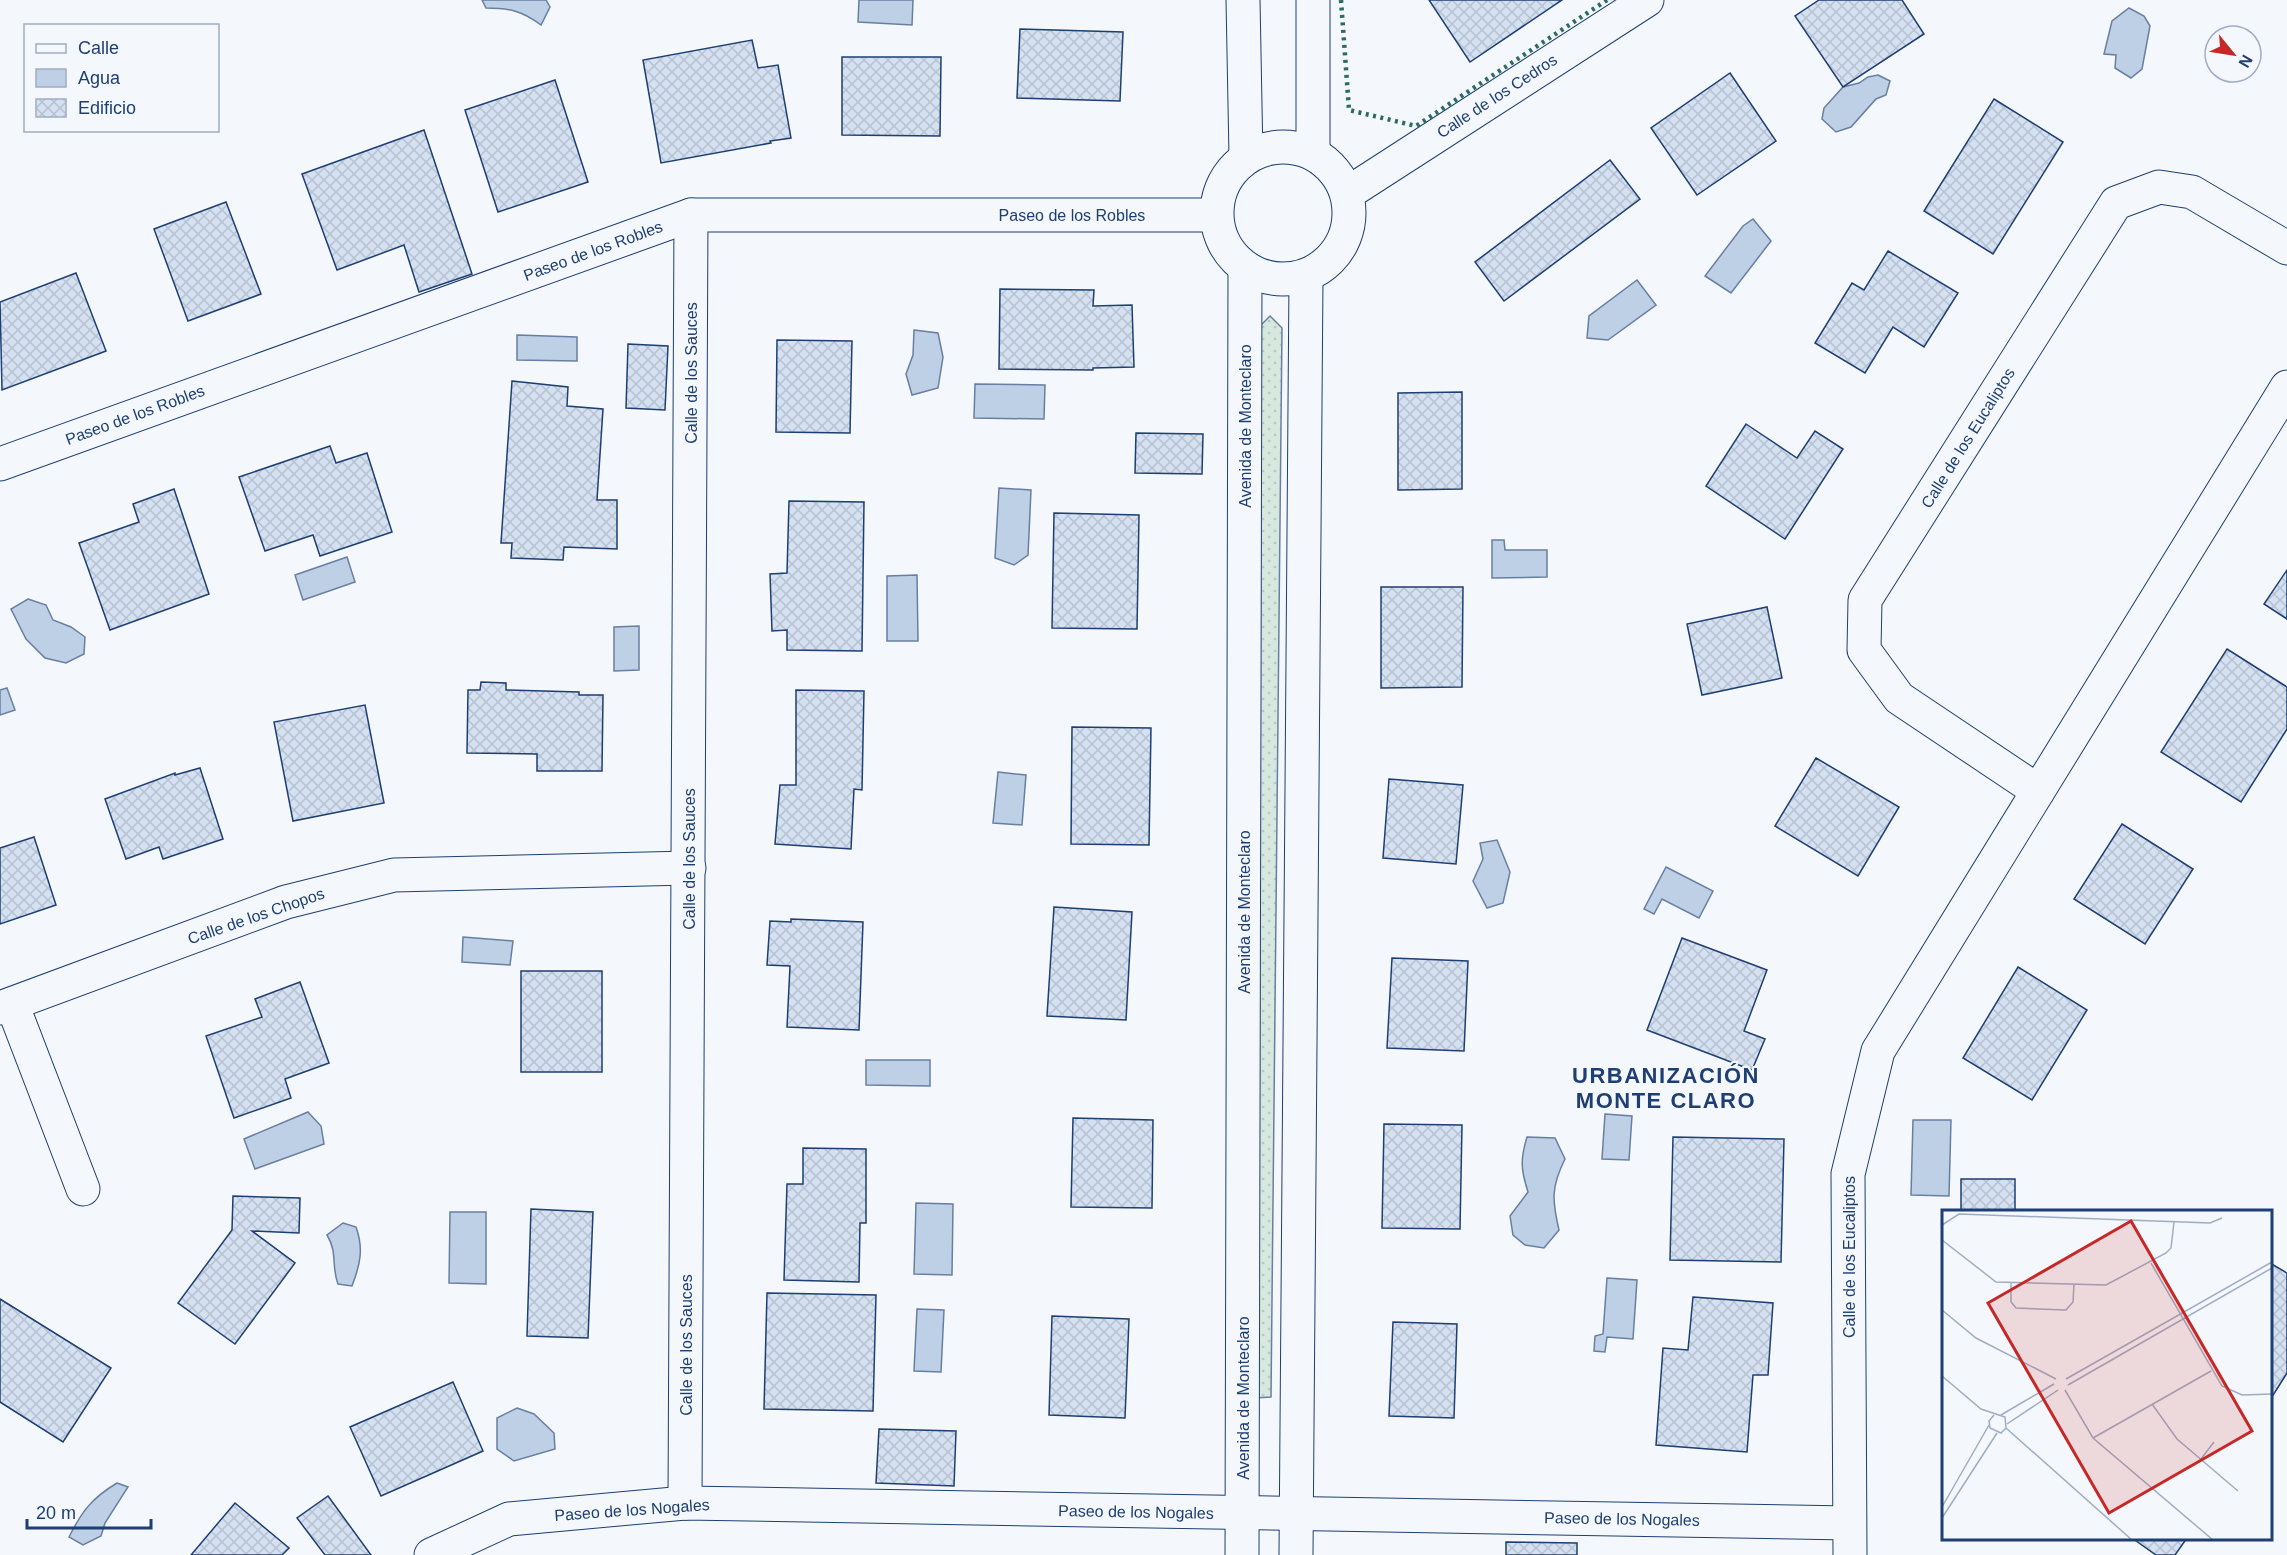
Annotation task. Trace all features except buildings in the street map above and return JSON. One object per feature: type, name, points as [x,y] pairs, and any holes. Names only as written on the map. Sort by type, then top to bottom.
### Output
[{"type":"street","points":[[1243,0],[1246,157]]},
{"type":"street","points":[[1313,0],[1314,152]]},
{"type":"street","name":"Calle de los Cedros","points":[[1348,193],[1647,0]]},
{"type":"street","points":[[1279,145],[1314,152],[1335,169],[1348,193],[1349,227],[1334,258],[1306,277],[1285,280],[1264,278],[1245,268],[1224,246],[1216,215],[1219,192],[1230,172],[1246,157],[1279,145]]},
{"type":"street","name":"Calle de los Eucaliptos","points":[[2038,791],[1899,698],[1864,650],[1865,600],[2116,202],[2159,187],[2192,192],[2287,248]]},
{"type":"street","name":"Paseo de los Robles","points":[[0,464],[691,215],[1216,215]]},
{"type":"street","name":"Calle de los Sauces","points":[[685,1503],[691,215]]},
{"type":"street","name":"Avenida de Monteclaro","points":[[1242,1555],[1245,268]]},
{"type":"street","points":[[1296,1555],[1306,277]]},
{"type":"street","name":"Calle de los Eucaliptos","points":[[1850,1555],[1848,1174],[1878,1051],[2287,387]]},
{"type":"street","name":"Calle de los Chopos","points":[[83,1189],[6,1006],[286,902],[394,875],[689,867]]},
{"type":"street","name":"Paseo de los Nogales","points":[[431,1555],[509,1519],[685,1503],[1849,1523]]},
{"type":"shaded area","points":[[1270,316],[1282,328],[1271,1397],[1254,1398],[1258,328]]},
{"type":"water","points":[[482,0],[546,0],[550,7],[541,25],[515,11],[486,8]]},
{"type":"water","points":[[859,0],[913,0],[912,25],[858,22]]},
{"type":"water","points":[[2129,8],[2144,16],[2150,26],[2142,69],[2131,78],[2115,68],[2116,55],[2104,54],[2112,21]]},
{"type":"water","points":[[1878,75],[1890,81],[1886,95],[1876,99],[1851,127],[1836,132],[1822,119],[1824,108],[1843,87]]},
{"type":"water","points":[[1753,219],[1771,241],[1731,293],[1705,276],[1743,226]]},
{"type":"water","points":[[1637,280],[1656,305],[1608,340],[1587,338],[1589,316]]},
{"type":"water","points":[[914,330],[938,333],[943,357],[938,388],[912,395],[906,374],[913,355]]},
{"type":"water","points":[[517,335],[577,337],[577,361],[517,360]]},
{"type":"water","points":[[975,384],[1045,385],[1044,419],[974,418]]},
{"type":"water","points":[[999,488],[1031,490],[1028,555],[1014,565],[995,558]]},
{"type":"water","points":[[1492,540],[1504,540],[1505,550],[1547,550],[1547,577],[1492,578]]},
{"type":"water","points":[[347,557],[355,582],[303,600],[295,575]]},
{"type":"water","points":[[917,575],[918,641],[887,641],[887,576]]},
{"type":"water","points":[[28,599],[46,605],[53,620],[71,627],[85,637],[84,654],[66,663],[45,658],[26,639],[11,609]]},
{"type":"water","points":[[639,626],[639,670],[614,671],[614,627]]},
{"type":"water","points":[[7,688],[15,710],[0,715],[0,690]]},
{"type":"water","points":[[998,772],[1026,775],[1022,825],[993,823]]},
{"type":"water","points":[[1497,840],[1510,872],[1503,903],[1487,908],[1473,881],[1483,859],[1480,843]]},
{"type":"water","points":[[1666,867],[1713,891],[1699,918],[1662,899],[1654,914],[1644,909]]},
{"type":"water","points":[[463,937],[513,941],[510,965],[462,962]]},
{"type":"water","points":[[866,1060],[930,1060],[930,1086],[866,1085]]},
{"type":"water","points":[[308,1112],[321,1126],[324,1144],[255,1169],[244,1139]]},
{"type":"water","points":[[1605,1114],[1632,1116],[1629,1160],[1602,1159]]},
{"type":"water","points":[[1913,1120],[1951,1120],[1949,1196],[1911,1195]]},
{"type":"water","points":[[1527,1137],[1555,1138],[1565,1159],[1557,1178],[1554,1194],[1559,1230],[1544,1248],[1525,1245],[1513,1235],[1510,1216],[1528,1192],[1522,1165]]},
{"type":"water","points":[[916,1203],[953,1204],[952,1275],[914,1274]]},
{"type":"water","points":[[450,1212],[486,1212],[486,1284],[449,1283]]},
{"type":"water","points":[[343,1223],[356,1227],[360,1243],[359,1264],[352,1286],[338,1284],[332,1248],[327,1235]]},
{"type":"water","points":[[1607,1278],[1637,1280],[1633,1339],[1607,1337],[1605,1352],[1594,1351],[1595,1336],[1603,1334]]},
{"type":"water","points":[[917,1309],[944,1310],[941,1372],[914,1371]]},
{"type":"water","points":[[517,1408],[534,1414],[554,1433],[555,1449],[514,1461],[497,1449],[497,1418]]},
{"type":"water","points":[[117,1483],[128,1487],[105,1523],[101,1536],[83,1545],[69,1537],[88,1506]]},
{"type":"hedge","points":[[1341,0],[1349,110],[1416,126],[1607,0]]},
{"type":"district","name":"URBANIZACIÓN MONTE CLARO","points":[[1666,1088]]}]
